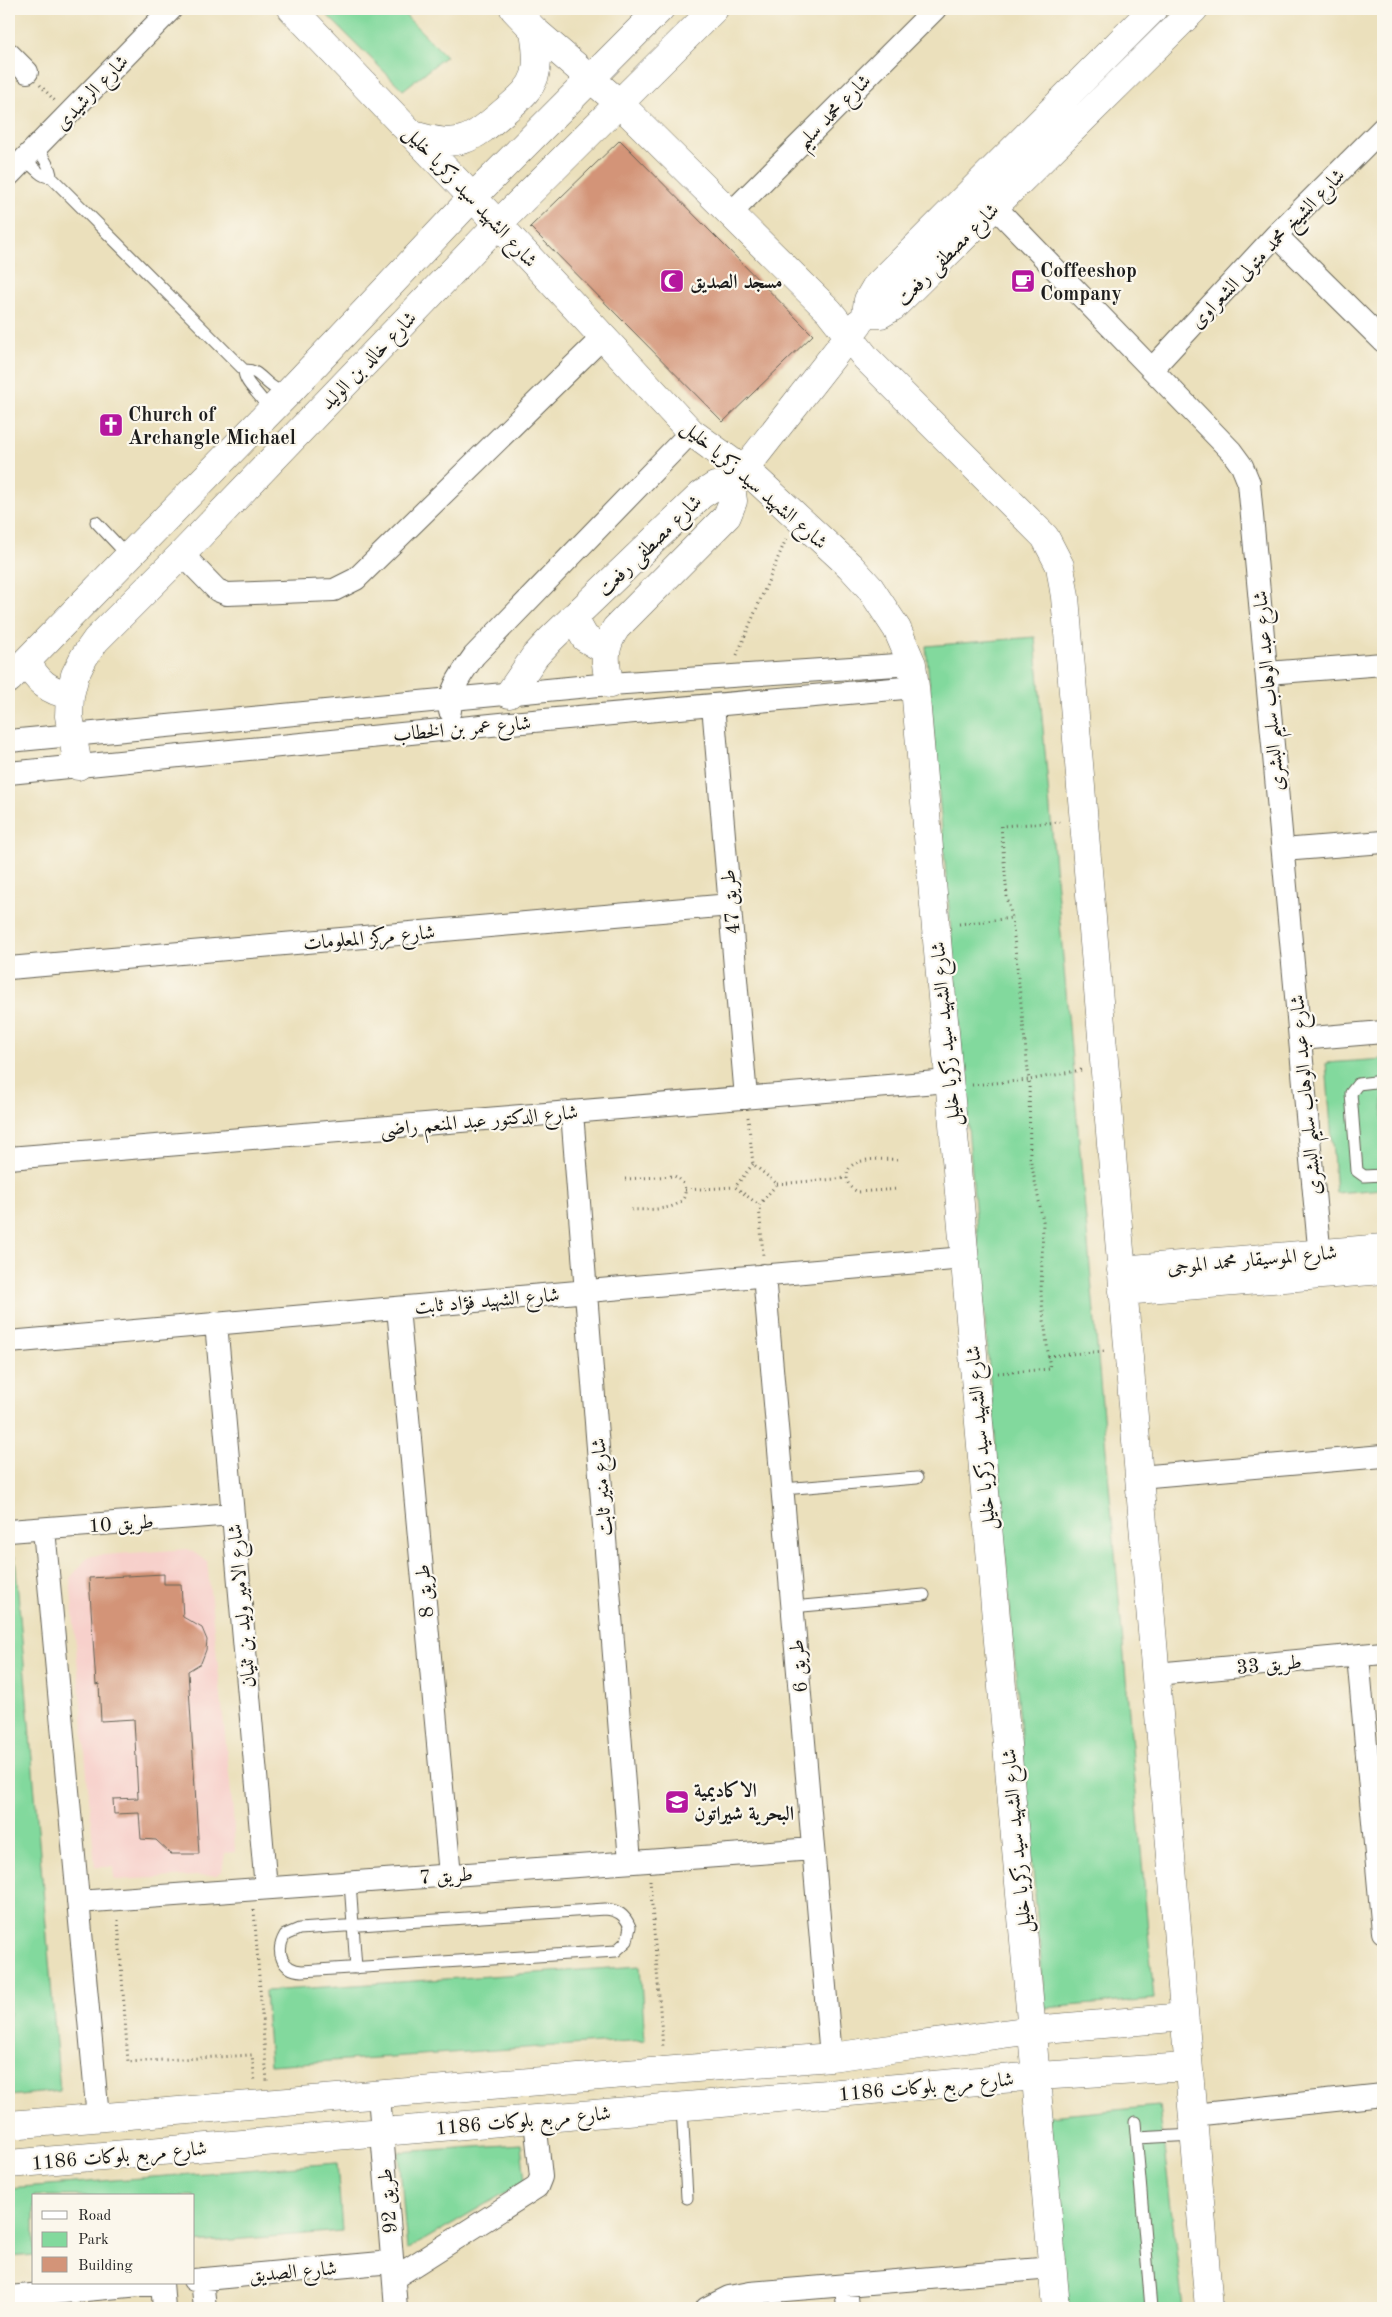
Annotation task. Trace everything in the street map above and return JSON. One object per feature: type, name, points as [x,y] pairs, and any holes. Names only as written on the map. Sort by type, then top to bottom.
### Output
[{"type":"street","name":"شارع الرشيدى","points":[[24,160],[69,116],[171,9]]},
{"type":"street","name":"شارع الشهيد سيد زكريا خليل","points":[[292,9],[498,224],[691,432],[715,452],[737,478],[795,516],[850,566],[870,588],[897,629],[913,675],[1056,2308]]},
{"type":"street","points":[[514,9],[534,30],[620,103],[829,311],[866,358],[1035,526],[1054,551],[1060,566],[1065,597],[1209,2308]]},
{"type":"street","name":"شارع خالد بن الوليد","points":[[18,671],[268,413],[472,198],[660,9]]},
{"type":"street","name":"شارع خالد بن الوليد","points":[[78,766],[69,716],[70,695],[75,676],[84,657],[96,640],[182,554],[498,224],[714,9]]},
{"type":"street","name":"شارع محمد سليم","points":[[731,214],[935,9]]},
{"type":"street","name":"شارع مصطفى رفعت","points":[[1153,9],[875,288],[868,300],[866,314],[881,314],[893,308],[1194,9]]},
{"type":"street","points":[[414,135],[435,142],[460,141],[478,135],[524,94],[530,85],[537,62],[534,30]]},
{"type":"street","points":[[9,54],[27,72]]},
{"type":"street","name":"شارع الشيخ محمد متولى الشعراوى","points":[[1152,369],[1276,235],[1383,128]]},
{"type":"street","name":"شارع عبد الوهاب سليم البشرى","points":[[995,207],[1231,451],[1246,474],[1250,492],[1267,673],[1320,1264]]},
{"type":"street","points":[[1276,235],[1383,341]]},
{"type":"street","points":[[737,478],[866,314]]},
{"type":"street","points":[[182,554],[217,590],[227,594],[322,591],[346,585],[356,578],[603,337]]},
{"type":"street","points":[[451,729],[449,699],[461,675],[474,656],[691,432]]},
{"type":"street","name":"شارع مصطفى رفعت","points":[[509,694],[535,656],[573,617],[708,489],[723,485],[737,478]]},
{"type":"street","name":"شارع مصطفى رفعت","points":[[605,650],[608,640],[616,628],[727,516],[733,501],[737,478]]},
{"type":"street","points":[[573,617],[585,638],[605,650],[610,684]]},
{"type":"street","points":[[1267,673],[1383,664]]},
{"type":"street","points":[[18,671],[34,675],[44,686],[57,693],[70,695]]},
{"type":"street","name":"شارع عمر بن الخطاب","points":[[9,741],[610,684],[728,676],[913,675]]},
{"type":"street","name":"شارع عمر بن الخطاب","points":[[9,772],[713,705],[913,675]]},
{"type":"street","points":[[509,694],[511,723]]},
{"type":"street","name":"طريق 47","points":[[713,705],[746,1098]]},
{"type":"street","points":[[1283,850],[1383,842]]},
{"type":"street","name":"شارع مركز المعلومات","points":[[9,968],[730,905]]},
{"type":"street","points":[[1300,1039],[1383,1032]]},
{"type":"street","name":"شارع الدكتور عبد المنعم راضى","points":[[9,1158],[746,1098],[950,1084]]},
{"type":"street","name":"شارع منير ثابت","points":[[572,1112],[586,1291],[639,1862]]},
{"type":"street","name":"شارع الموسيقار محمد الموجى","points":[[1122,1280],[1320,1264],[1383,1248]]},
{"type":"street","name":"شارع الشهيد فؤاد ثابت","points":[[9,1342],[964,1258]]},
{"type":"street","name":"شارع الموسيقار محمد الموجى","points":[[1320,1264],[1383,1270]]},
{"type":"street","name":"طريق 6","points":[[764,1275],[831,2057]]},
{"type":"street","name":"طريق 8","points":[[398,1308],[450,1875]]},
{"type":"street","name":"شارع الامير وليد بن ثنيان","points":[[216,1324],[233,1514],[260,1889]]},
{"type":"street","points":[[1139,1477],[1383,1456]]},
{"type":"street","name":"طريق 10","points":[[9,1532],[233,1514]]},
{"type":"street","points":[[44,1529],[78,1902],[86,2119],[77,2159]]},
{"type":"street","name":"طريق 33","points":[[1156,1674],[1383,1653]]},
{"type":"street","points":[[1358,1656],[1383,1932]]},
{"type":"street","name":"طريق 7","points":[[78,1902],[813,1849]]},
{"type":"street","name":"شارع مربع بلوكات 1186","points":[[9,2125],[831,2057],[1032,2030],[1184,2016]]},
{"type":"street","name":"شارع مربع بلوكات 1186","points":[[9,2164],[1036,2076],[1188,2067]]},
{"type":"street","name":"طريق 92","points":[[379,2095],[396,2308]]},
{"type":"street","points":[[1194,2125],[1383,2095]]},
{"type":"street","points":[[126,2115],[129,2154]]},
{"type":"street","points":[[393,2270],[537,2187],[541,2177],[535,2120]]},
{"type":"street","points":[[707,2308],[720,2301],[740,2295],[1052,2268]]},
{"type":"street","name":"شارع الصديق","points":[[198,2280],[393,2270]]},
{"type":"street","points":[[198,2280],[204,2308]]},
{"type":"street","points":[[9,2297],[151,2284]]},
{"type":"street","points":[[162,2284],[164,2308]]},
{"type":"street","points":[[846,2285],[848,2308]]},
{"type":"lane","points":[[24,160],[41,154],[50,167],[51,177],[244,370],[246,379],[264,400],[268,413]]},
{"type":"lane","points":[[24,160],[43,177],[51,177]]},
{"type":"lane","points":[[244,370],[254,371],[275,390],[288,392]]},
{"type":"lane","points":[[96,522],[129,557]]},
{"type":"lane","points":[[1383,1081],[1358,1084],[1351,1092],[1356,1168],[1364,1176],[1383,1175]]},
{"type":"lane","points":[[783,1489],[917,1478]]},
{"type":"lane","points":[[792,1607],[924,1595]]},
{"type":"lane","points":[[350,1882],[356,1968]]},
{"type":"lane","points":[[605,1909],[621,1913],[627,1919],[630,1927],[627,1941],[616,1950],[608,1952],[356,1968],[295,1970],[284,1963],[279,1949],[285,1935],[291,1931],[605,1909]]},
{"type":"lane","points":[[682,2107],[688,2198]]},
{"type":"lane","points":[[1136,2122],[1151,2308]]},
{"type":"lane","points":[[1137,2138],[1194,2125]]},
{"type":"path","points":[[27,72],[69,116]]},
{"type":"path","points":[[728,676],[795,516]]},
{"type":"path","points":[[975,1375],[1050,1369],[1041,1295],[1043,1221],[1030,1156],[1029,1080],[1012,918],[1007,896],[1001,826],[1084,821]]},
{"type":"path","points":[[936,926],[1012,918]]},
{"type":"path","points":[[950,1084],[1029,1080],[1070,1071],[1105,1067]]},
{"type":"path","points":[[735,1187],[753,1164],[746,1098]]},
{"type":"path","points":[[897,1159],[857,1162],[849,1168],[847,1178],[849,1185],[858,1192],[899,1189]]},
{"type":"path","points":[[753,1164],[777,1184]]},
{"type":"path","points":[[624,1179],[674,1176],[683,1183],[685,1190],[683,1200],[676,1206],[628,1210]]},
{"type":"path","points":[[764,1275],[759,1205],[777,1184],[847,1178]]},
{"type":"path","points":[[685,1190],[735,1187],[759,1205]]},
{"type":"path","points":[[1048,1356],[1128,1349]]},
{"type":"path","points":[[639,1862],[664,2071]]},
{"type":"path","points":[[260,1889],[262,2104]]},
{"type":"path","points":[[117,1899],[128,2062],[252,2055],[262,2104]]},
{"type":"shaded area","points":[[188,1549],[207,1561],[233,1812],[235,1852],[225,1853],[222,1871],[217,1875],[114,1880],[114,1867],[95,1867],[70,1578],[89,1556]]},
{"type":"green space","points":[[321,9],[399,9],[446,56],[403,90]]},
{"type":"green space","points":[[1035,637],[1154,1999],[1045,2008],[926,646]]},
{"type":"green space","points":[[1383,1059],[1383,1189],[1336,1193],[1326,1063]]},
{"type":"green space","points":[[9,1557],[15,1557],[60,2091],[9,2096]]},
{"type":"green space","points":[[640,1966],[645,2040],[270,2065],[265,1991]]},
{"type":"green space","points":[[1159,2106],[1183,2308],[1061,2308],[1049,2116]]},
{"type":"green space","points":[[521,2144],[525,2181],[407,2250],[399,2152]]},
{"type":"green space","points":[[337,2163],[342,2231],[195,2243],[195,2194],[32,2194],[32,2255],[9,2257],[9,2188]]},
{"type":"building","name":"مسجد الصديق","points":[[620,140],[813,335],[723,422],[530,227]]},
{"type":"building","points":[[164,1574],[164,1584],[181,1584],[183,1617],[202,1628],[207,1640],[206,1650],[201,1663],[188,1671],[199,1854],[171,1854],[156,1840],[141,1839],[139,1813],[114,1814],[113,1799],[138,1798],[134,1719],[101,1721],[99,1684],[96,1685],[89,1578]]},
{"type":"place","name":"مسجد الصديق","points":[[672,281]]},
{"type":"place","name":"Coffeeshop Company","points":[[1023,281]]},
{"type":"place","name":"Church of Archangle Michael","points":[[111,425]]},
{"type":"place","name":"الاكاديمية البحرية شيراتون","points":[[677,1802]]}]
